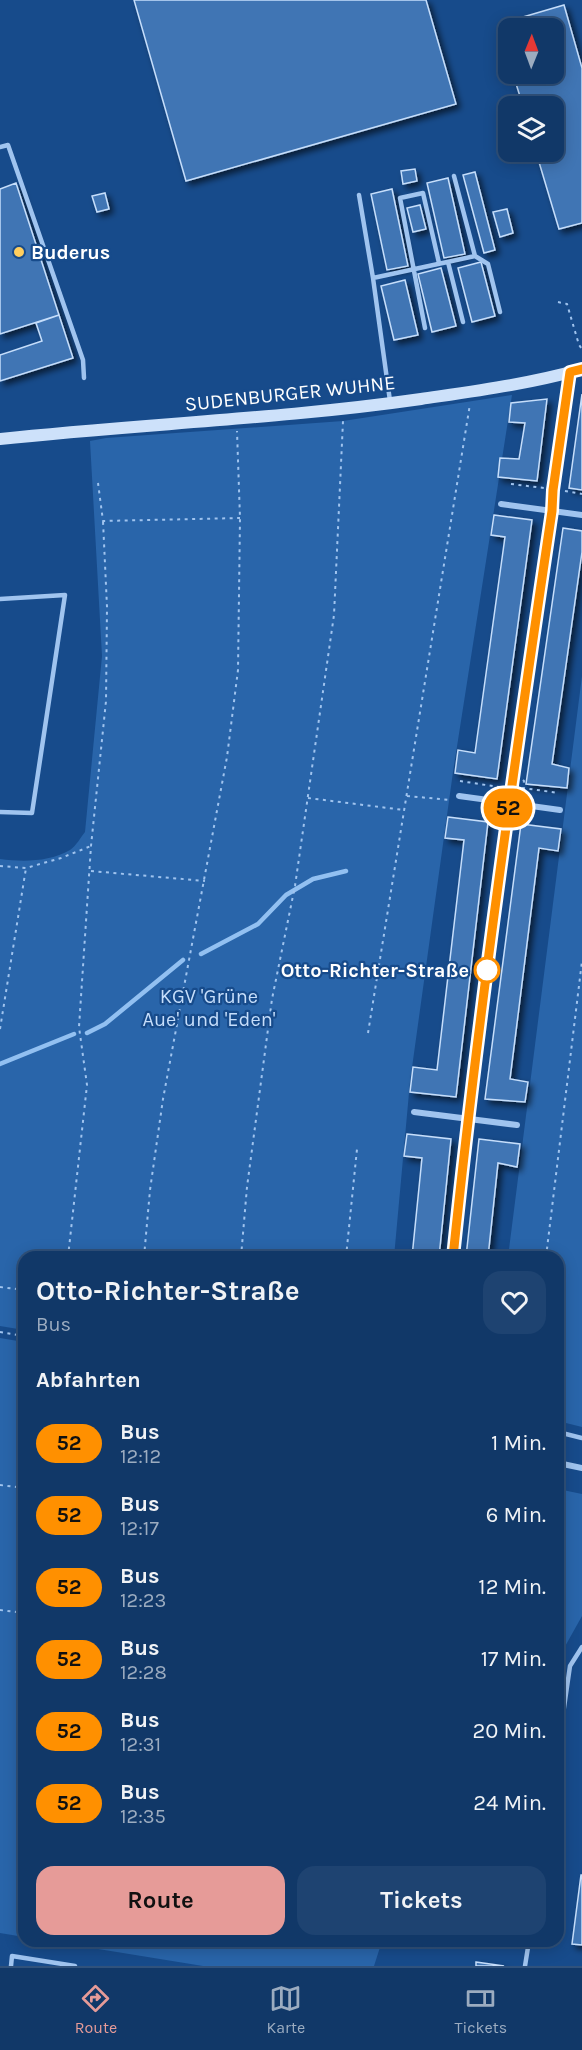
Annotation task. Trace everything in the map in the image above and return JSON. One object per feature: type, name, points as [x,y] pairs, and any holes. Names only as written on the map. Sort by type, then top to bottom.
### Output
[{"type":"main road","name":"SUDENBURGER WUHNE","points":[[0,439],[390,403],[488,389],[576,371]]},
{"type":"street","points":[[454,1251],[508,803],[552,511],[553,490],[576,371]]},
{"type":"street","points":[[501,504],[582,516]]},
{"type":"street","points":[[459,796],[560,810]]},
{"type":"street","points":[[414,1112],[517,1125]]},
{"type":"street","points":[[564,1465],[582,1468]]},
{"type":"lane","points":[[0,147],[8,145],[83,360],[84,378]]},
{"type":"lane","points":[[454,176],[475,256],[488,264],[500,312]]},
{"type":"lane","points":[[425,328],[400,198],[423,193],[439,263]]},
{"type":"lane","points":[[358,195],[373,278],[390,403]]},
{"type":"lane","points":[[373,278],[475,256]]},
{"type":"lane","points":[[448,262],[463,322]]},
{"type":"lane","points":[[0,599],[65,595],[32,813],[0,812]]},
{"type":"lane","points":[[564,1434],[582,1438]]},
{"type":"lane","points":[[564,1708],[570,1666],[582,1647]]},
{"type":"lane","points":[[525,1964],[528,1947]]},
{"type":"lane","points":[[10,1966],[12,1956],[75,1966]]},
{"type":"path","points":[[558,302],[567,304],[582,350]]},
{"type":"path","points":[[368,1034],[470,401]]},
{"type":"path","points":[[242,1251],[247,1187],[272,999],[295,886],[334,615],[343,421]]},
{"type":"path","points":[[145,1251],[150,1190],[163,1099],[227,757],[238,670],[240,518],[237,428]]},
{"type":"path","points":[[69,1251],[87,1085],[80,1027],[92,846],[106,702],[107,608],[104,521],[98,483]]},
{"type":"path","points":[[104,521],[240,518]]},
{"type":"path","points":[[513,780],[524,780],[523,788],[559,794]]},
{"type":"path","points":[[460,781],[501,787]]},
{"type":"path","points":[[407,796],[449,801]]},
{"type":"path","points":[[308,798],[405,811]]},
{"type":"path","points":[[0,866],[26,868],[92,846]]},
{"type":"path","points":[[0,1029],[26,868]]},
{"type":"path","points":[[90,871],[205,881]]},
{"type":"path","points":[[547,1251],[582,961]]},
{"type":"path","points":[[347,1251],[357,1149]]},
{"type":"path","points":[[0,1287],[18,1289]]},
{"type":"path","points":[[0,1332],[18,1335]]},
{"type":"path","points":[[0,1485],[18,1487]]},
{"type":"path","points":[[0,1610],[18,1612]]},
{"type":"green space","name":"KGV 'Grüne Aue' und 'Eden'","points":[[512,395],[453,772],[410,1082],[395,1251],[18,1251],[18,1329],[0,1326],[0,859],[27,861],[53,857],[72,848],[85,832],[102,656],[90,441],[343,421]]},
{"type":"green space","points":[[582,676],[582,1427],[564,1422],[564,1251],[509,1251]]},
{"type":"green space","points":[[0,1338],[18,1341],[18,1936],[0,1933]]},
{"type":"green space","points":[[564,1490],[582,1494],[582,1616],[564,1648]]},
{"type":"green space","points":[[86,1947],[380,1947],[374,1966],[203,1966]]},
{"type":"building","points":[[134,0],[426,0],[456,104],[186,181]]},
{"type":"building","points":[[564,5],[582,68],[582,223],[559,229],[539,162],[564,162],[564,96],[520,96],[516,84],[564,84],[564,18],[520,18]]},
{"type":"building","points":[[415,169],[417,181],[403,184],[401,171]]},
{"type":"building","points":[[475,172],[495,250],[484,253],[463,175]]},
{"type":"building","points":[[448,178],[465,254],[444,258],[427,183]]},
{"type":"building","name":"Buderus","points":[[16,183],[59,315],[0,334],[0,189]]},
{"type":"building","points":[[392,189],[408,266],[387,270],[371,194]]},
{"type":"building","points":[[105,193],[109,209],[97,212],[92,196]]},
{"type":"building","points":[[420,205],[426,229],[413,232],[407,208]]},
{"type":"building","points":[[507,209],[513,233],[500,237],[493,212]]},
{"type":"building","points":[[481,262],[495,316],[472,322],[458,268]]},
{"type":"building","points":[[441,268],[456,326],[432,332],[418,274]]},
{"type":"building","points":[[405,280],[418,335],[394,340],[381,286]]},
{"type":"building","name":"Buderus","points":[[59,315],[73,358],[0,381],[0,355],[42,341],[36,323]]},
{"type":"building","points":[[582,394],[582,490],[569,488]]},
{"type":"building","points":[[547,399],[537,481],[498,477],[500,458],[519,459],[525,423],[509,422],[511,403]]},
{"type":"building","points":[[494,515],[532,520],[497,779],[455,773],[458,750],[475,753],[505,537],[491,535]]},
{"type":"building","points":[[563,528],[582,531],[582,552],[552,764],[569,768],[567,788],[526,784]]},
{"type":"building","points":[[448,817],[488,822],[456,1097],[410,1092],[413,1067],[437,1070],[464,840],[445,838]]},
{"type":"building","points":[[521,824],[561,829],[558,851],[539,848],[510,1079],[528,1082],[525,1102],[485,1099]]},
{"type":"building","points":[[407,1134],[451,1139],[440,1251],[413,1251],[422,1158],[404,1156]]},
{"type":"building","points":[[479,1139],[520,1144],[517,1167],[498,1163],[489,1251],[467,1251]]},
{"type":"building","points":[[582,1875],[582,1945],[572,1944]]},
{"type":"building","points":[[476,1962],[504,1966],[476,1966]]},
{"type":"waterway","points":[[201,954],[258,924],[286,895],[313,879],[346,871]]},
{"type":"waterway","points":[[87,1033],[105,1024],[183,960]]},
{"type":"waterway","points":[[0,1064],[74,1034]]},
{"type":"bus line","name":"52","points":[[454,1251],[508,803],[552,511],[570,372],[582,369]]},
{"type":"place","name":"Buderus","points":[[19,252]]},
{"type":"place","name":"Otto-Richter-Straße","points":[[487,970]]}]
